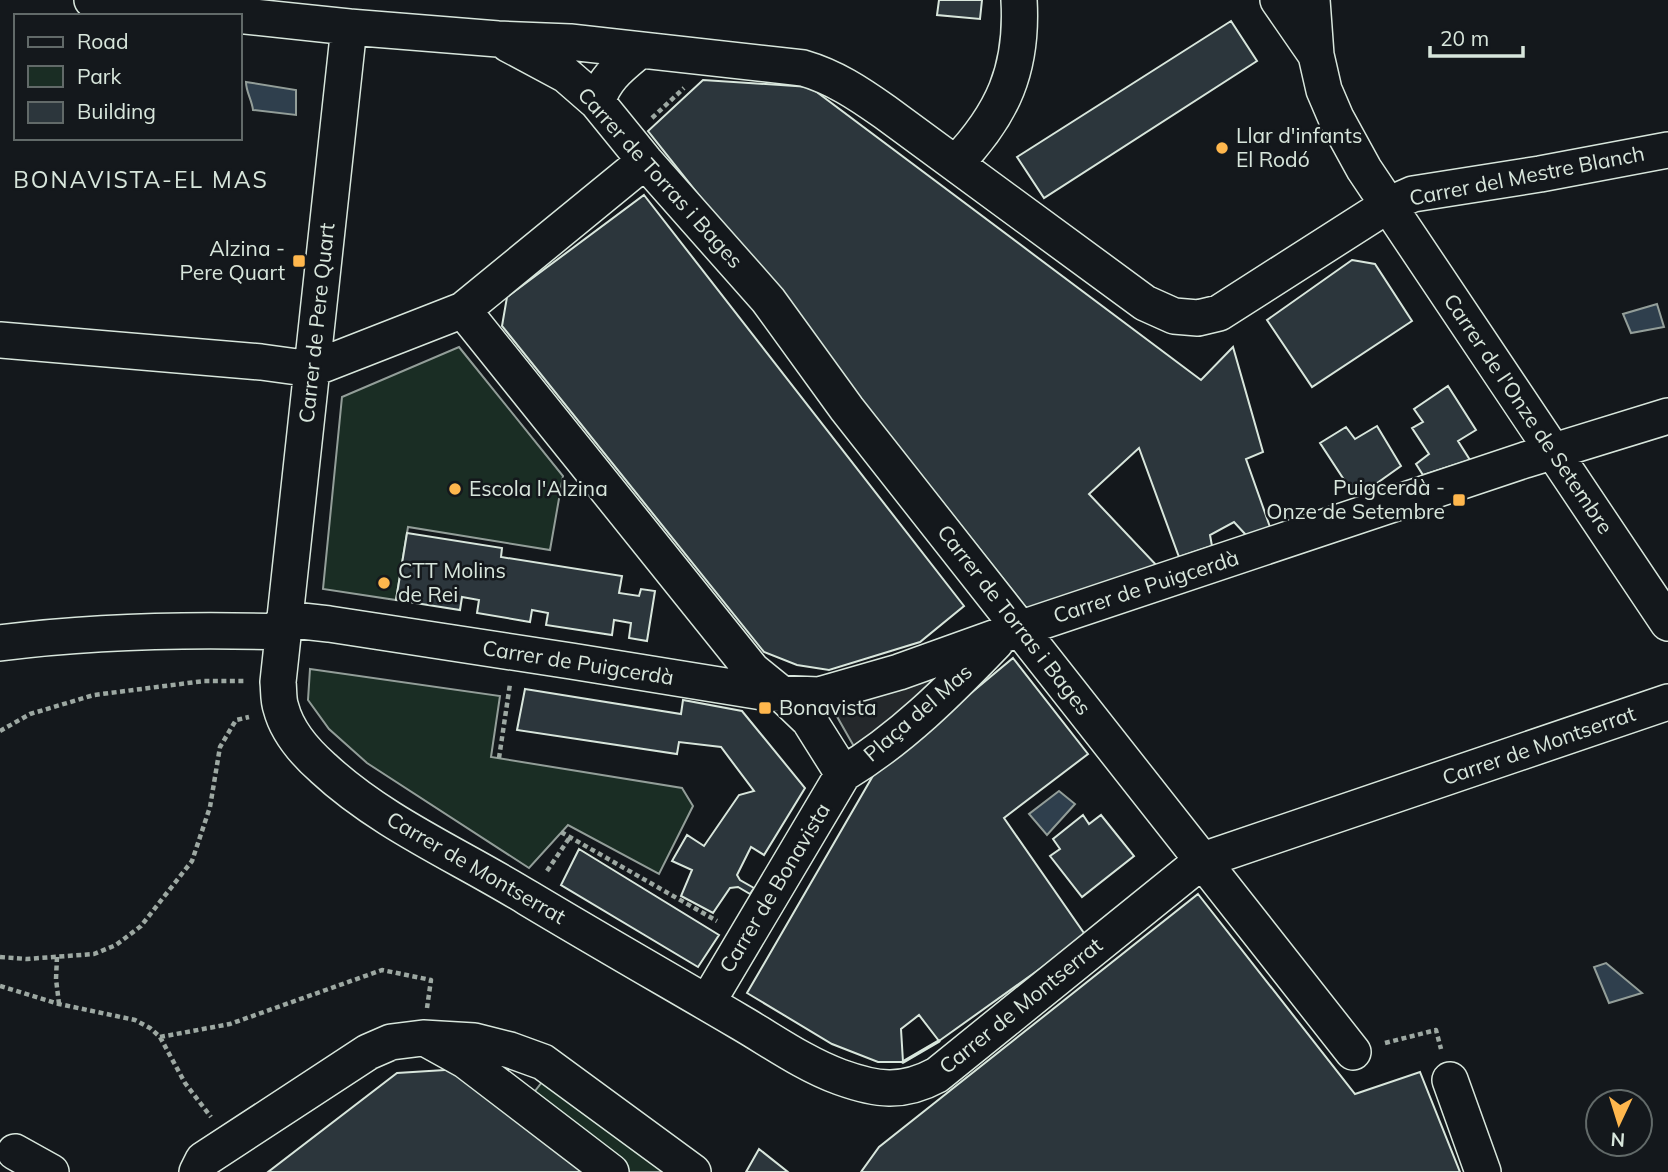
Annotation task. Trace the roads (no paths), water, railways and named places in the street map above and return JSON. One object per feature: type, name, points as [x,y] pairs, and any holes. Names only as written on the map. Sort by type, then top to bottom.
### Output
[{"type":"street","name":"Carrer del Mestre Blanch","points":[[92,0],[225,14]]},
{"type":"street","points":[[956,163],[988,126],[1015,67],[1021,31],[1019,0]]},
{"type":"street","points":[[1278,0],[1315,55]]},
{"type":"street","points":[[1312,0],[1315,55]]},
{"type":"street","name":"Carrer del Mestre Blanch","points":[[242,16],[348,27],[569,42],[803,68],[822,74],[848,86],[1145,303],[1174,316],[1198,318],[1219,313],[1388,205],[1413,194],[1668,150]]},
{"type":"street","name":"Carrer de Pere Quart","points":[[284,626],[348,27]]},
{"type":"street","name":"Carrer de Torras i Bages","points":[[498,39],[566,75],[597,102],[768,300],[1010,633],[1203,860],[1353,1052]]},
{"type":"street","points":[[597,102],[602,87],[614,72],[640,50]]},
{"type":"street","name":"Carrer de l'Onze de Setembre","points":[[1315,55],[1324,90],[1336,118],[1364,169],[1668,623]]},
{"type":"street","points":[[0,340],[208,357],[312,369],[463,310],[636,150]]},
{"type":"street","name":"Plaça del Mas","points":[[463,310],[752,670],[784,695],[809,720],[843,774],[868,758],[944,696],[1010,633]]},
{"type":"street","name":"Carrer de Puigcerdà","points":[[0,643],[72,635],[329,624],[784,695],[819,695],[899,672],[1552,451],[1668,416]]},
{"type":"street","name":"Carrer de Montserrat","points":[[284,626],[279,695],[295,736],[321,767],[375,809],[824,1070],[872,1086],[908,1088],[937,1075],[1203,860],[1668,702]]},
{"type":"street","name":"Carrer de Bonavista","points":[[707,1003],[843,774]]},
{"type":"street","points":[[423,1038],[447,1049],[505,1090],[611,1172]]},
{"type":"street","points":[[197,1172],[202,1160],[368,1052],[391,1042],[423,1038],[474,1041],[543,1062],[693,1172]]},
{"type":"street","points":[[505,1090],[520,1075],[543,1062]]},
{"type":"street","points":[[1450,1080],[1483,1172]]},
{"type":"street","points":[[15,1152],[51,1172]]},
{"type":"water","points":[[246,82],[296,90],[296,115],[253,110]]},
{"type":"water","points":[[1657,304],[1664,327],[1631,333],[1623,314]]},
{"type":"water","points":[[1059,791],[1075,804],[1047,835],[1029,814]]},
{"type":"water","points":[[1606,963],[1642,993],[1609,1003],[1594,967]]},
{"type":"place","name":"Llar d'infants El Rodó","points":[[1222,148]]},
{"type":"place","name":"Alzina - Pere Quart","points":[[299,261]]},
{"type":"place","name":"Escola l'Alzina","points":[[455,489]]},
{"type":"place","name":"Puigcerdà - Onze de Setembre","points":[[1459,500]]},
{"type":"place","name":"CTT Molins de Rei","points":[[384,583]]},
{"type":"place","name":"Bonavista","points":[[765,708]]},
{"type":"district","name":"BONAVISTA-EL MAS","points":[[141,180]]}]
